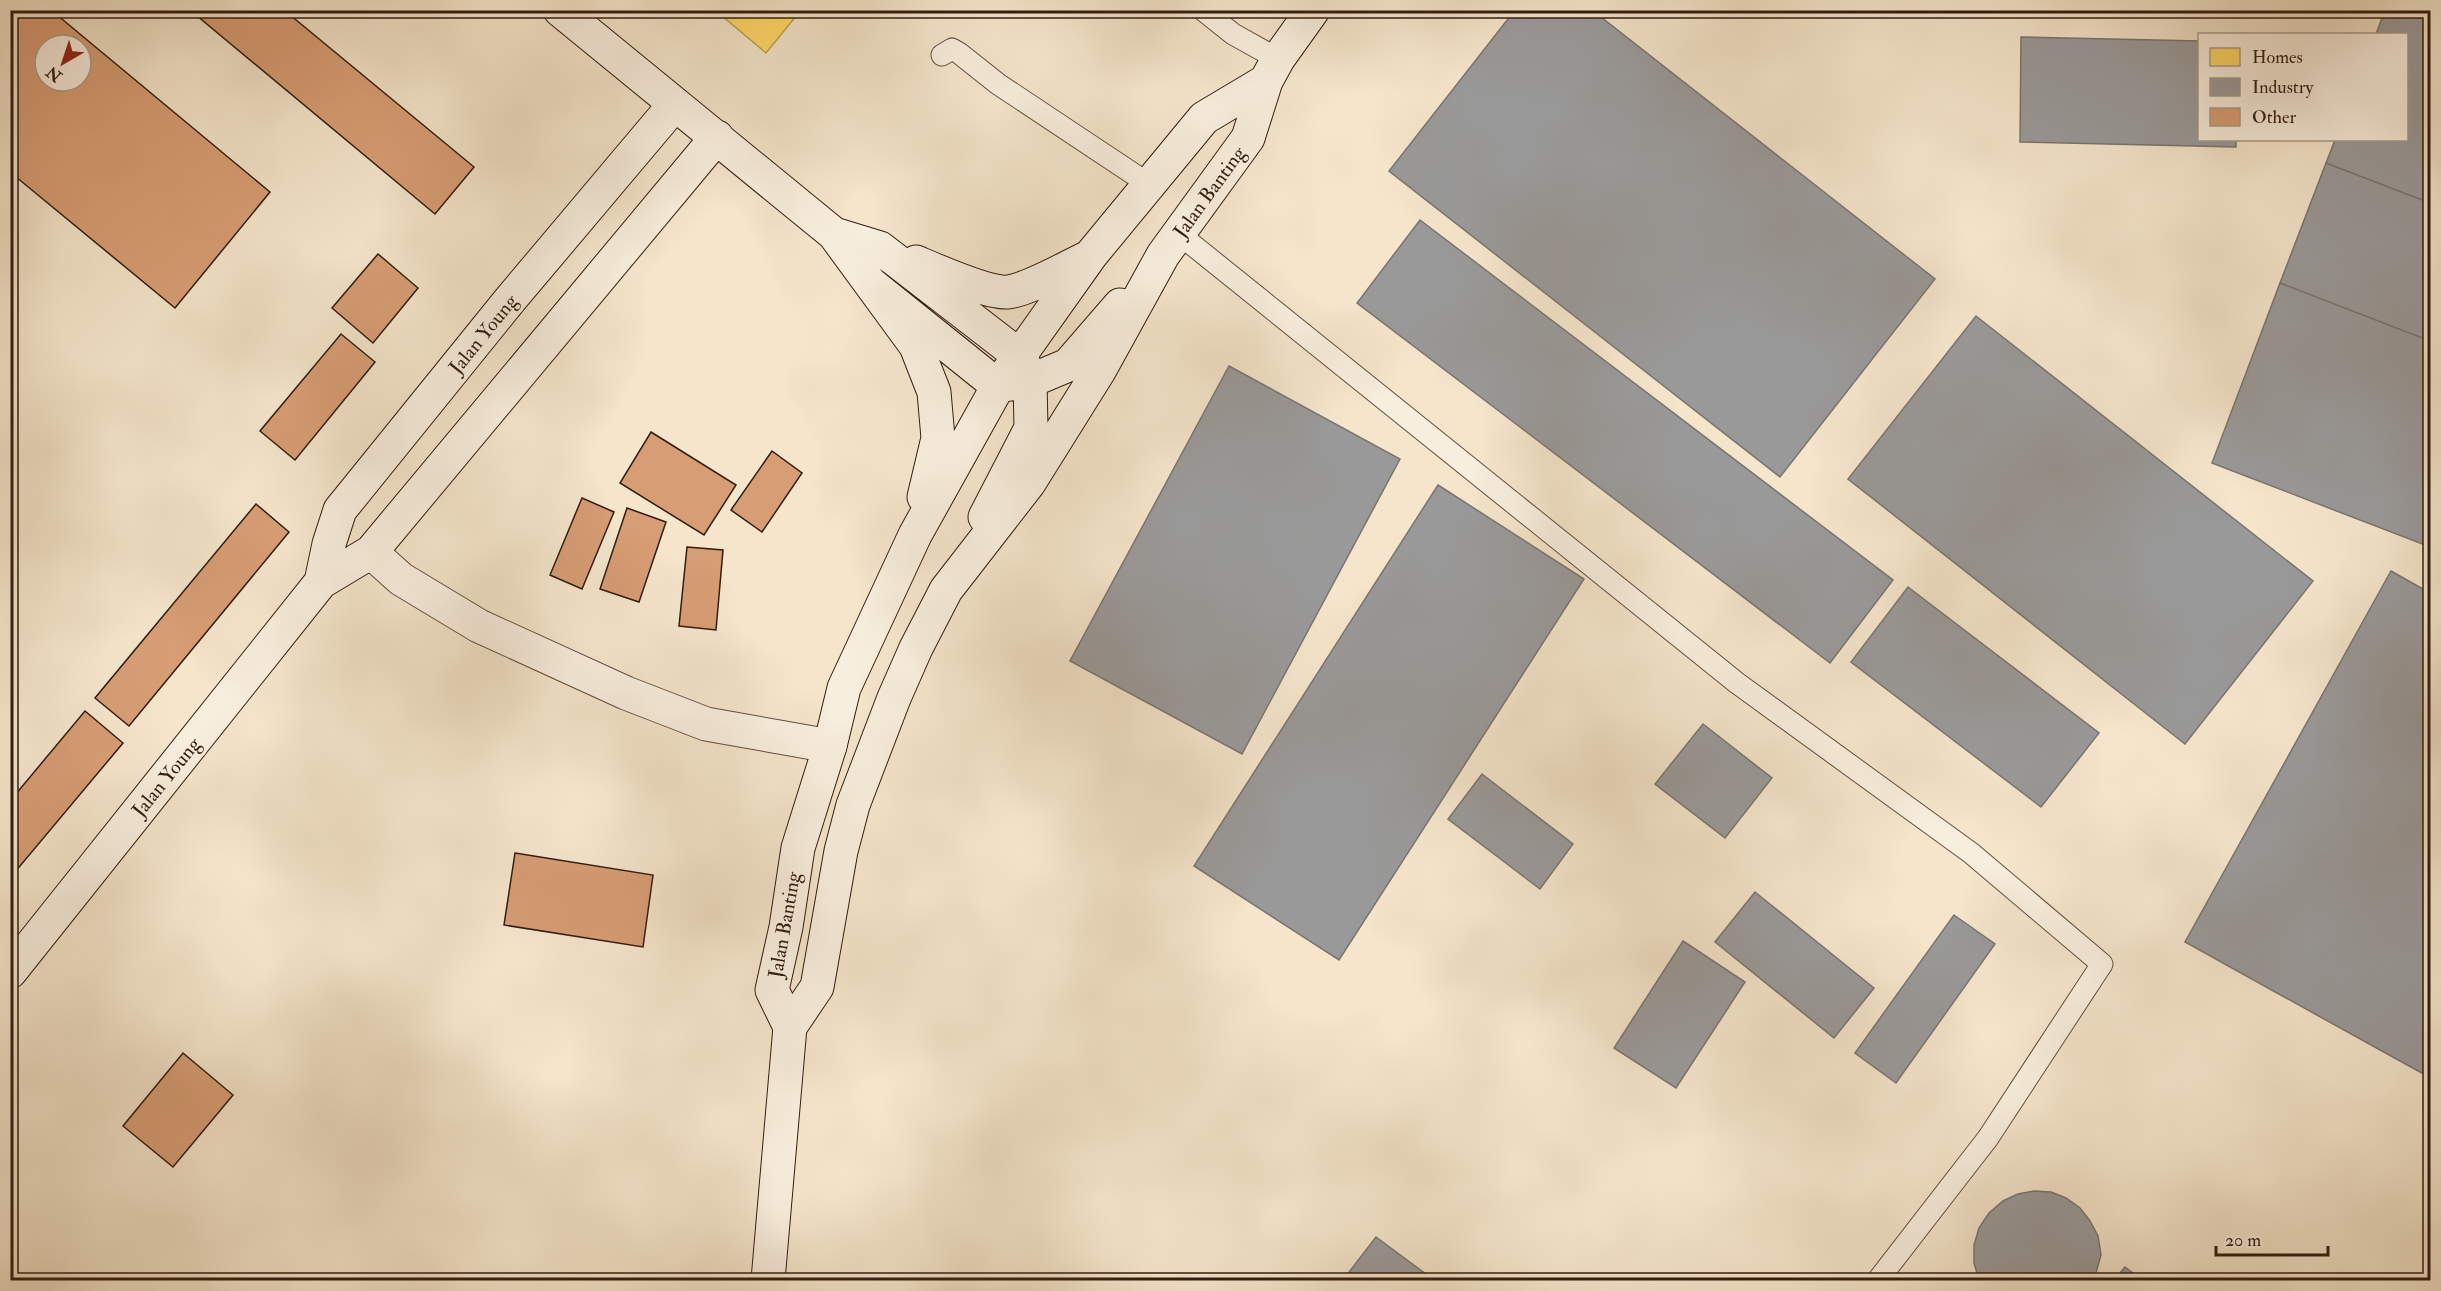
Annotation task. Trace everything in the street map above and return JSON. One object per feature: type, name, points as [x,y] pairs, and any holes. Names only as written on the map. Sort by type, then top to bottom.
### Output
[{"type":"main road","points":[[560,10],[834,234],[916,346],[934,392],[938,438],[915,535]]},
{"type":"main road","name":"Jalan Banting","points":[[946,590],[1029,483],[1099,371],[1171,245],[1248,138],[1272,70],[1314,10]]},
{"type":"main road","points":[[915,535],[1091,255],[1204,118],[1272,70]]},
{"type":"main road","name":"Jalan Young","points":[[321,582],[329,544],[340,510],[509,301],[675,104]]},
{"type":"main road","name":"Jalan Young","points":[[10,972],[321,582],[371,552],[717,137]]},
{"type":"main road","points":[[834,234],[880,248],[966,282],[1007,292],[1037,282],[1091,255]]},
{"type":"main road","points":[[871,284],[1016,375],[1068,365],[1171,245]]},
{"type":"main road","points":[[768,1281],[790,1027],[817,987],[842,851],[853,805],[894,698],[946,590],[1031,428],[1016,375],[880,248]]},
{"type":"main road","name":"Jalan Banting","points":[[790,1027],[772,990],[786,927],[798,848],[830,746],[844,688],[915,535]]},
{"type":"main road","points":[[371,552],[401,579],[479,626],[626,693],[706,724],[830,746]]},
{"type":"lane","points":[[1203,10],[1272,70]]},
{"type":"lane","points":[[942,55],[952,49],[959,53],[998,84],[1150,185]]},
{"type":"lane","points":[[1171,245],[1737,683],[1971,853],[2102,964],[1988,1138],[1878,1281]]},
{"type":"building: Homes","points":[[715,10],[801,10],[766,53]]},
{"type":"building: Industry","points":[[1515,10],[1592,10],[1935,279],[1780,477],[1389,171]]},
{"type":"building: Industry","points":[[2385,10],[2430,10],[2430,203],[2326,163],[2335,141],[2408,141],[2408,33],[2376,33]]},
{"type":"building: Industry","points":[[2021,37],[2198,41],[2198,141],[2236,141],[2236,147],[2020,142]]},
{"type":"building: Industry","points":[[2326,163],[2430,203],[2430,341],[2280,283]]},
{"type":"building: Industry","points":[[1420,220],[1893,580],[1830,663],[1357,303]]},
{"type":"building: Industry","points":[[2280,283],[2430,341],[2430,547],[2212,463]]},
{"type":"building: Industry","points":[[1976,316],[2313,581],[2185,744],[1848,479]]},
{"type":"building: Industry","points":[[1229,366],[1400,459],[1242,754],[1070,661]]},
{"type":"building: Industry","points":[[1438,485],[1584,579],[1339,960],[1194,866]]},
{"type":"building: Industry","points":[[2391,571],[2430,593],[2430,1070],[2427,1076],[2185,942]]},
{"type":"building: Industry","points":[[1908,587],[2099,733],[2041,807],[1851,662]]},
{"type":"building: Industry","points":[[1703,724],[1772,778],[1725,838],[1655,784]]},
{"type":"building: Industry","points":[[1482,774],[1573,844],[1540,889],[1448,819]]},
{"type":"building: Industry","points":[[1755,892],[1874,988],[1834,1038],[1715,942]]},
{"type":"building: Industry","points":[[1954,915],[1995,944],[1896,1083],[1855,1053]]},
{"type":"building: Industry","points":[[1683,941],[1745,982],[1676,1088],[1614,1048]]},
{"type":"building: Industry","points":[[2034,1191],[2051,1192],[2066,1198],[2080,1208],[2090,1221],[2098,1236],[2101,1255],[2094,1280],[1979,1280],[1974,1263],[1974,1245],[1979,1228],[1989,1213],[2003,1201],[2018,1194]]},
{"type":"building: Industry","points":[[1376,1237],[1434,1280],[1343,1280]]},
{"type":"building: Industry","points":[[2125,1267],[2142,1280],[2114,1280]]},
{"type":"building: Other","points":[[10,10],[51,10],[79,33],[33,33],[33,93],[93,93],[93,45],[270,192],[175,308],[10,172]]},
{"type":"building: Other","points":[[190,10],[284,10],[474,167],[435,214]]},
{"type":"building: Other","points":[[378,254],[418,288],[373,343],[332,308]]},
{"type":"building: Other","points":[[341,334],[375,362],[295,460],[260,431]]},
{"type":"building: Other","points":[[651,432],[736,485],[704,535],[620,483]]},
{"type":"building: Other","points":[[772,451],[802,473],[762,532],[731,510]]},
{"type":"building: Other","points":[[582,498],[614,512],[582,589],[550,575]]},
{"type":"building: Other","points":[[256,504],[289,532],[129,726],[95,698]]},
{"type":"building: Other","points":[[627,508],[666,522],[639,602],[600,589]]},
{"type":"building: Other","points":[[687,547],[723,550],[716,630],[679,626]]},
{"type":"building: Other","points":[[85,711],[123,743],[10,878],[10,801]]},
{"type":"building: Other","points":[[515,853],[653,875],[643,947],[504,925]]},
{"type":"building: Other","points":[[183,1053],[233,1095],[173,1167],[123,1126]]}]
